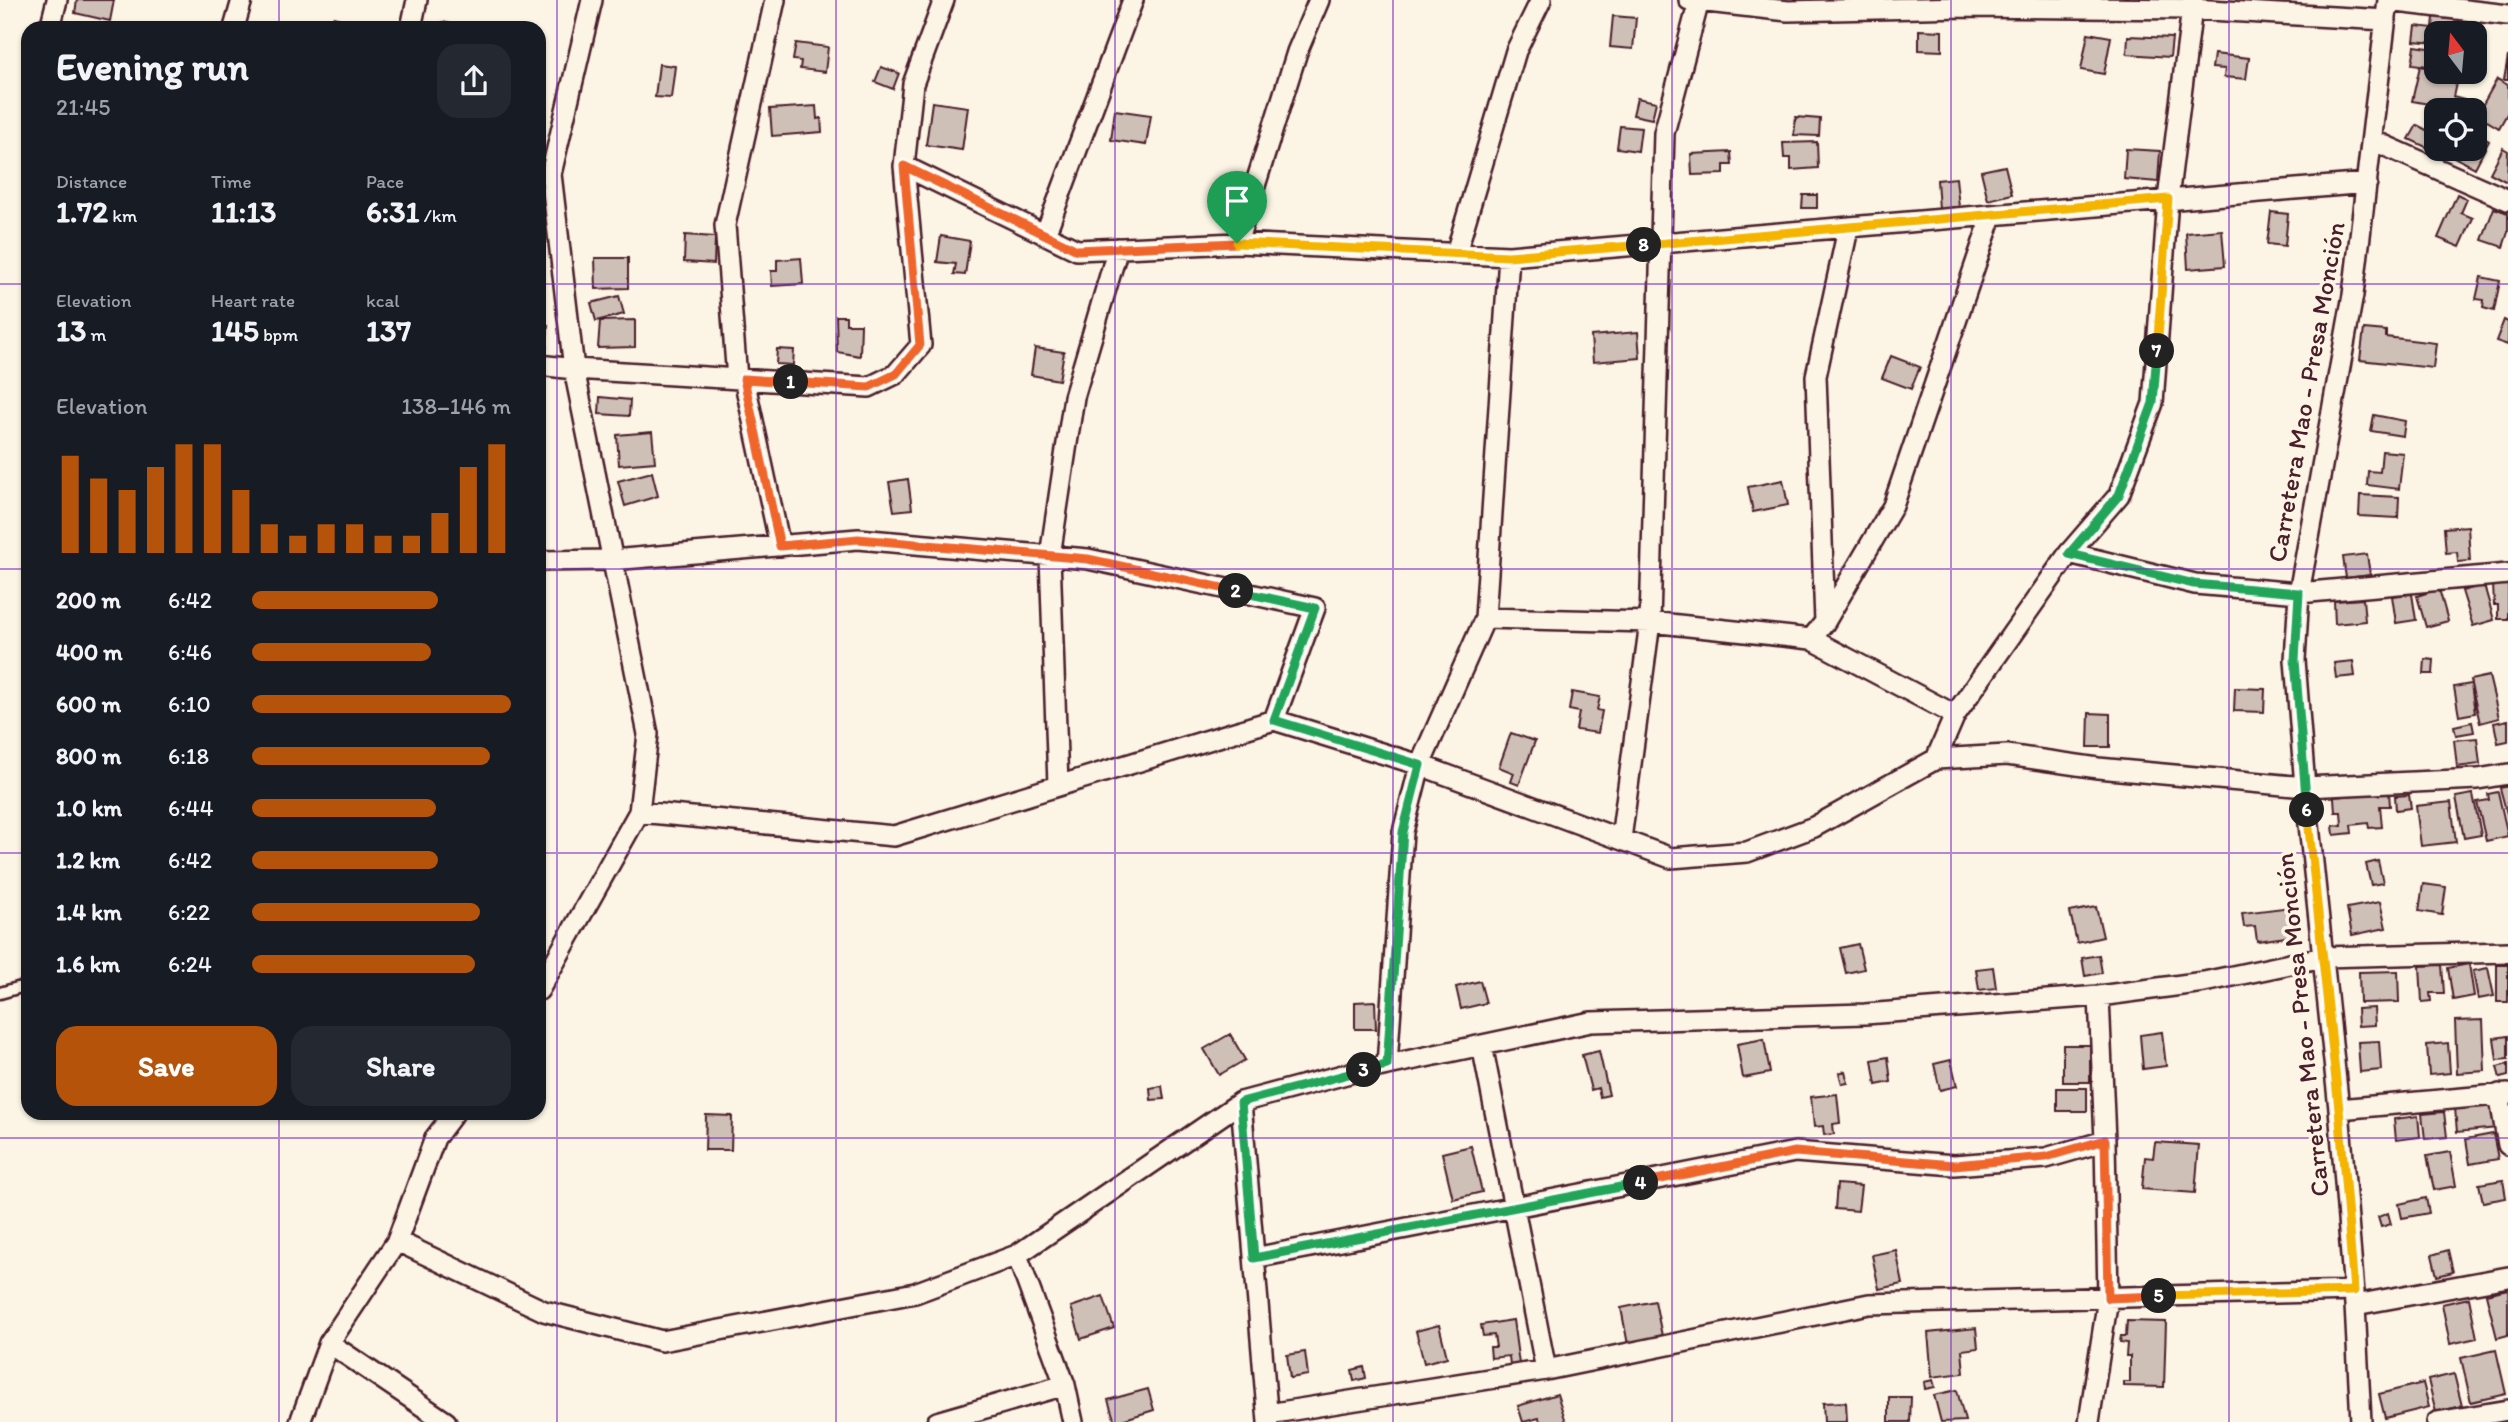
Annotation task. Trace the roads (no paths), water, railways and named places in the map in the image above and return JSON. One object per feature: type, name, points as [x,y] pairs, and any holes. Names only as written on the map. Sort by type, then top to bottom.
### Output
[{"type":"street","points":[[52,21],[57,0]]},
{"type":"street","points":[[236,21],[242,0]]},
{"type":"street","points":[[412,21],[417,0]]},
{"type":"street","points":[[546,978],[639,812],[648,734],[574,369],[551,174],[592,0]]},
{"type":"street","points":[[775,0],[725,225],[741,379],[780,546]]},
{"type":"street","points":[[546,366],[869,387],[896,374],[920,345],[904,166],[913,84],[944,0]]},
{"type":"street","points":[[1045,235],[1133,0]]},
{"type":"street","points":[[1237,243],[1297,52],[1319,0]]},
{"type":"street","points":[[1456,253],[1516,51],[1541,0]]},
{"type":"street","points":[[1621,839],[1650,622],[1664,133],[1693,1],[1788,11],[1965,3],[2192,4],[2388,7],[2508,15]]},
{"type":"street","points":[[1936,759],[1955,715],[2069,554],[2119,495],[2153,403],[2168,199],[2192,4]]},
{"type":"street","name":"Carretera Mao - Presa Monción","points":[[2361,1422],[2339,1109],[2305,787],[2295,660],[2299,593],[2353,295],[2388,7]]},
{"type":"street","points":[[2372,140],[2508,200]]},
{"type":"street","points":[[904,166],[1077,250],[1237,243],[1508,256],[2367,183]]},
{"type":"street","points":[[1811,639],[1825,622],[1894,506],[1992,216]]},
{"type":"street","points":[[1825,622],[1816,376],[1848,229]]},
{"type":"street","points":[[1058,785],[1050,556],[1074,397],[1118,248]]},
{"type":"street","points":[[1387,1065],[1403,832],[1420,765],[1485,618],[1508,256]]},
{"type":"street","points":[[546,561],[612,560],[858,539],[1088,559],[1315,608],[1274,720]]},
{"type":"street","points":[[2069,554],[2194,584],[2299,593],[2508,574]]},
{"type":"street","points":[[1485,618],[1650,622],[1811,639],[1955,715]]},
{"type":"street","points":[[639,812],[894,836],[1274,720],[1420,765],[1671,858],[1747,852],[1814,827],[1936,759],[2007,755],[2098,768],[2305,787],[2478,779],[2508,775]]},
{"type":"street","points":[[397,1241],[544,1311],[662,1341],[915,1293],[1017,1255],[1241,1102],[1387,1065],[1591,1022],[1865,1014],[2099,996],[2204,982],[2323,957],[2508,952]]},
{"type":"street","points":[[2088,1422],[2108,1298],[2099,996]]},
{"type":"street","points":[[1482,1045],[1546,1370]]},
{"type":"street","points":[[2339,1109],[2503,1094],[2508,1145]]},
{"type":"street","points":[[1241,1102],[1268,1418],[1546,1370],[1869,1304],[2108,1298],[2354,1298],[2508,1277]]},
{"type":"street","points":[[300,1422],[329,1343],[397,1241],[435,1138],[449,1120]]},
{"type":"street","points":[[1254,1258],[1795,1152],[1954,1165],[2046,1157],[2105,1140]]},
{"type":"street","points":[[1017,1255],[1065,1385],[1073,1422]]},
{"type":"street","points":[[329,1343],[446,1422]]},
{"type":"street","points":[[937,1422],[1065,1385]]},
{"type":"street","points":[[2437,1422],[2508,1409]]},
{"type":"lane","points":[[0,993],[21,987]]}]
